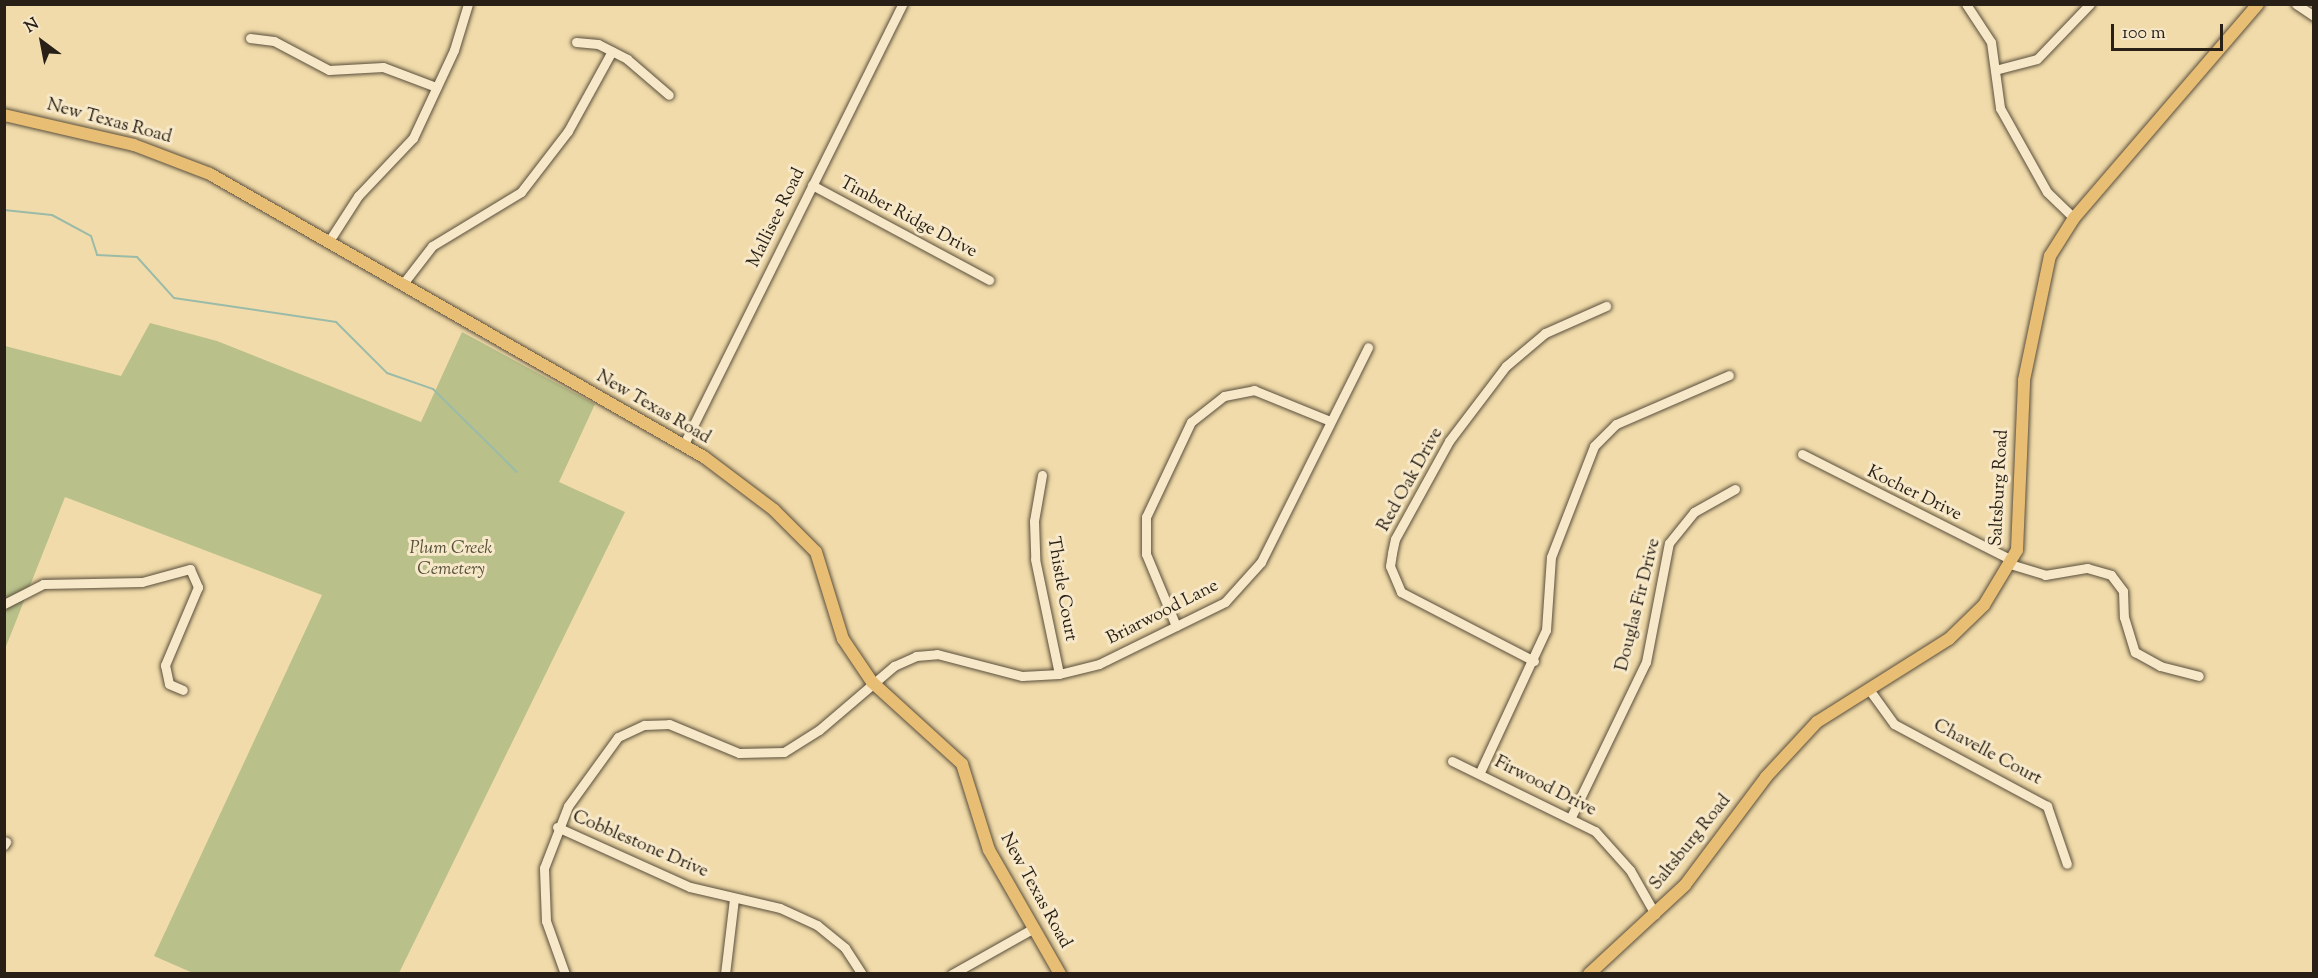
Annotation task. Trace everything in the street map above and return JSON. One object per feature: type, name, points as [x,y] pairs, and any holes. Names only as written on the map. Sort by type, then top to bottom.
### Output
[{"type":"main road","name":"Saltsburg Road","points":[[1589,974],[1655,914],[1697,870],[1801,737],[1868,688],[1966,625],[2011,562],[2019,536],[2024,387],[2034,316],[2050,256],[2074,218],[2258,4]]},
{"type":"main road","name":"New Texas Road","points":[[4,115],[168,155],[329,241],[683,446],[734,478],[807,540],[823,571],[843,639],[872,682],[962,764],[989,850],[1060,974]]},
{"type":"street","points":[[329,241],[358,196],[413,138],[466,21],[468,4]]},
{"type":"street","name":"Mallisee Road","points":[[683,446],[902,4]]},
{"type":"street","points":[[1966,4],[1989,36],[2000,108],[2032,169],[2047,192],[2074,218]]},
{"type":"street","points":[[1995,70],[2037,59],[2090,4]]},
{"type":"street","points":[[2296,4],[2313,16]]},
{"type":"street","points":[[249,38],[274,41],[329,70],[383,67],[436,87]]},
{"type":"street","points":[[576,42],[594,42],[636,64],[669,95]]},
{"type":"street","points":[[402,285],[432,246],[521,192],[568,131],[612,51]]},
{"type":"street","name":"Timber Ridge Drive","points":[[812,185],[988,280]]},
{"type":"street","name":"Red Oak Drive","points":[[1534,661],[1401,592],[1390,566],[1395,539],[1449,441],[1506,366],[1545,333],[1606,306]]},
{"type":"street","name":"Briarwood Lane","points":[[565,974],[554,952],[543,892],[544,868],[557,827],[609,746],[624,733],[669,724],[739,753],[784,752],[819,730],[872,682],[900,662],[937,654],[1022,676],[1059,674],[1099,664],[1225,602],[1250,577],[1368,347]]},
{"type":"street","points":[[1480,772],[1534,661],[1549,617],[1551,557],[1593,446],[1616,424],[1729,375]]},
{"type":"street","points":[[1176,626],[1146,554],[1146,517],[1191,422],[1224,396],[1254,390],[1330,421]]},
{"type":"street","name":"Kocher Drive","points":[[1802,454],[2011,562],[2045,575],[2087,568],[2111,575],[2123,591],[2124,617],[2134,652],[2160,666],[2199,676]]},
{"type":"street","name":"Thistle Court","points":[[1042,475],[1034,521],[1035,558],[1059,674]]},
{"type":"street","name":"Douglas Fir Drive","points":[[1571,817],[1646,662],[1669,543],[1694,512],[1734,489]]},
{"type":"street","points":[[4,604],[43,584],[142,582],[190,569],[198,587],[165,665],[169,684],[183,690]]},
{"type":"street","name":"Chavelle Court","points":[[1868,688],[1894,724],[2047,806],[2067,864]]},
{"type":"street","name":"Firwood Drive","points":[[1452,761],[1480,772],[1571,817],[1611,846],[1655,914]]},
{"type":"street","name":"Cobblestone Drive","points":[[557,827],[690,887],[780,908],[817,925],[845,948],[862,974]]},
{"type":"street","points":[[725,974],[734,899]]},
{"type":"street","points":[[952,974],[1034,928]]},
{"type":"green space","name":"Plum Creek Cemetery","points":[[150,323],[217,341],[421,422],[462,332],[595,404],[559,482],[625,512],[399,973],[193,973],[154,956],[322,595],[65,497],[5,649],[5,346],[121,376]]},
{"type":"waterway","points":[[4,210],[52,215],[91,236],[97,255],[137,257],[174,298],[336,322],[387,373],[433,389],[517,472]]}]
